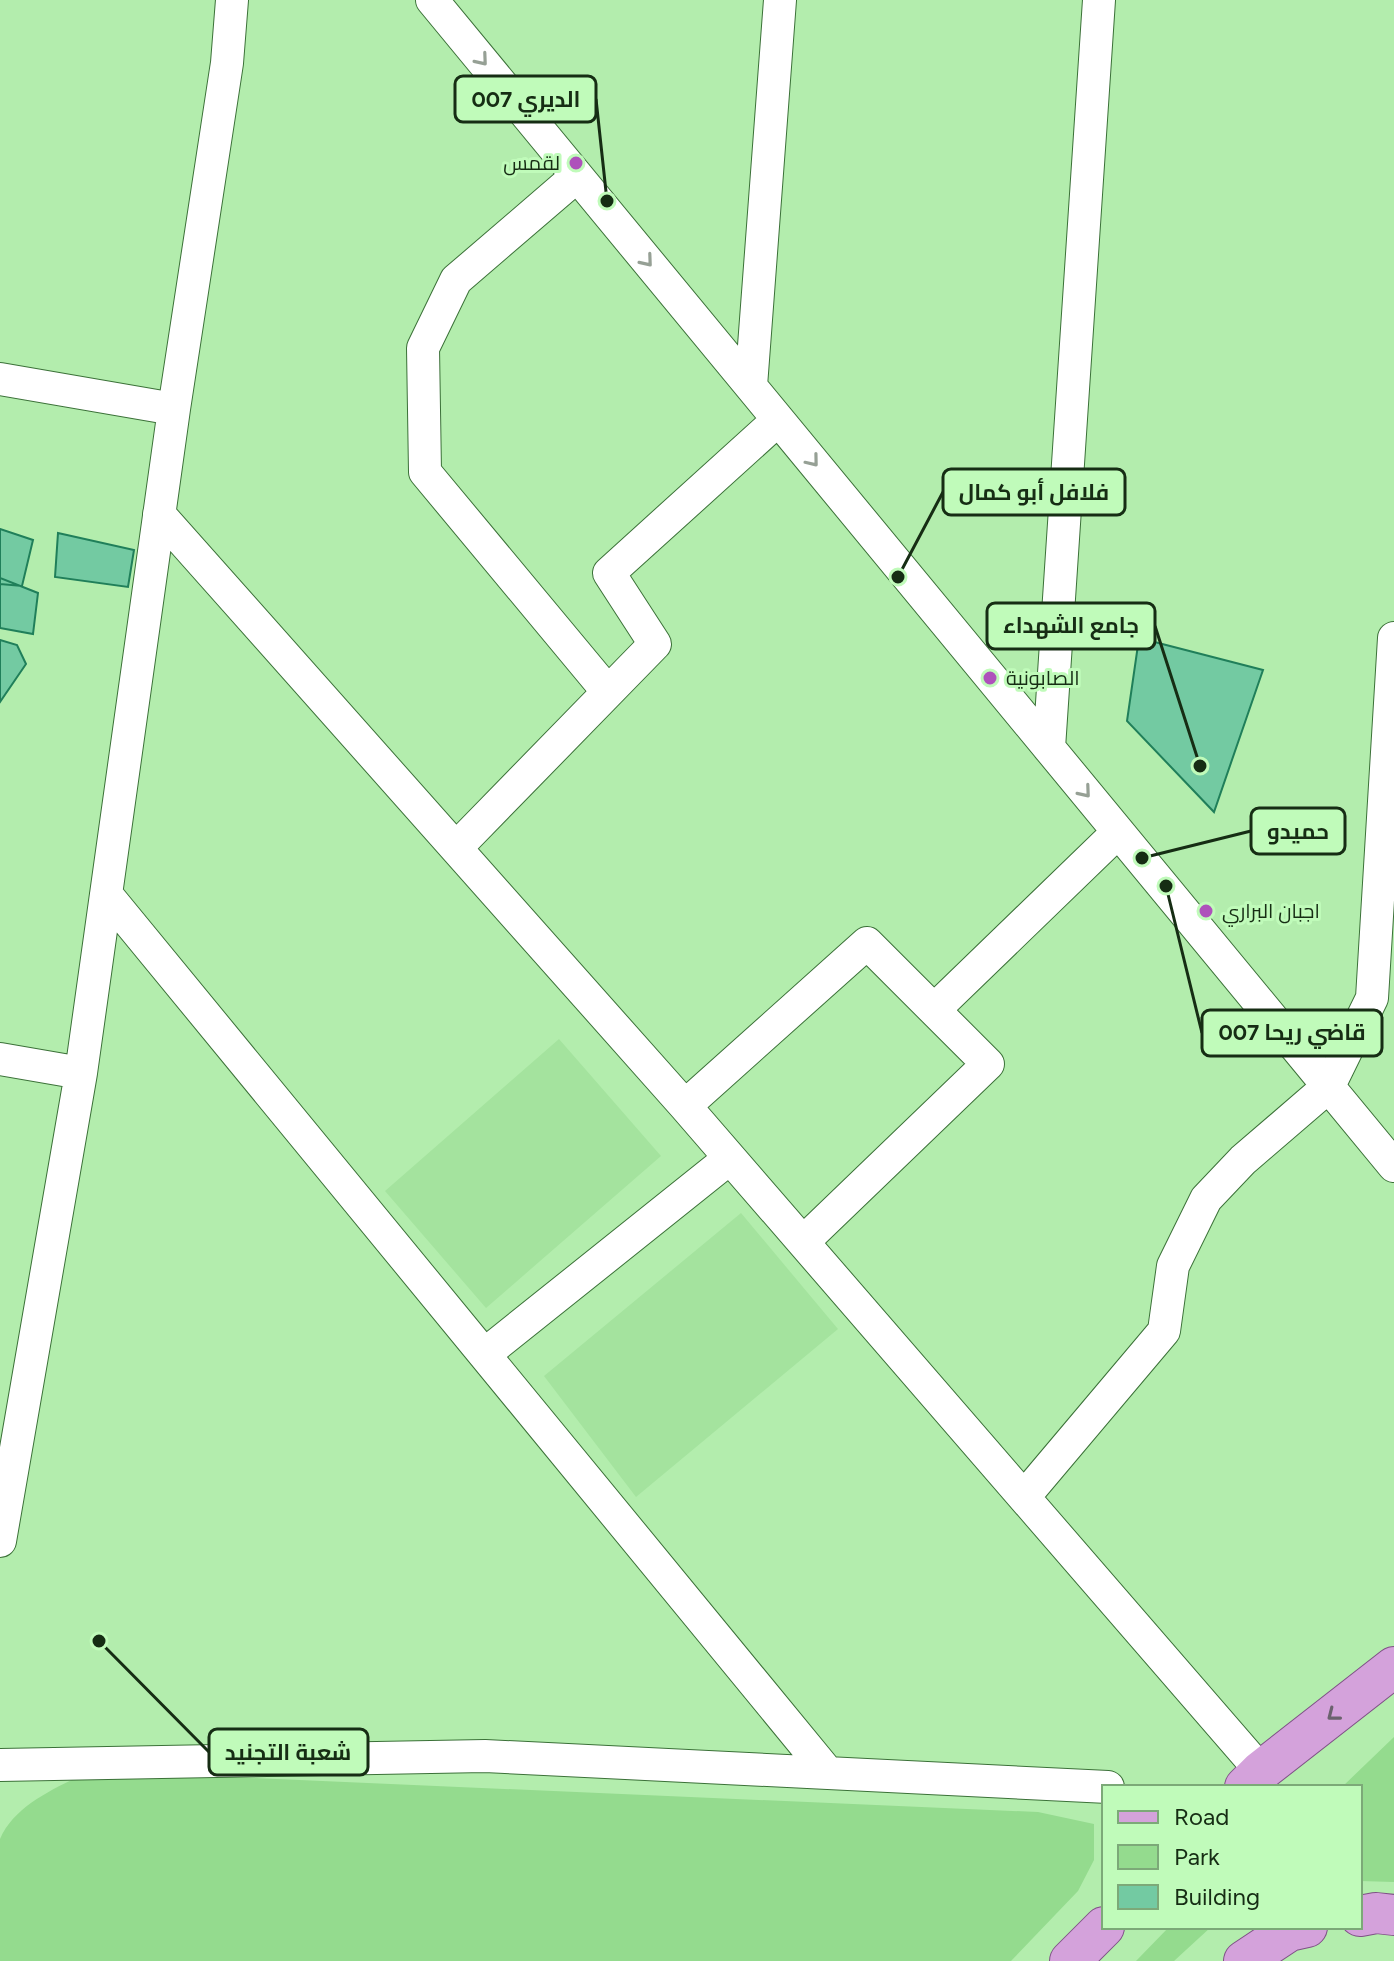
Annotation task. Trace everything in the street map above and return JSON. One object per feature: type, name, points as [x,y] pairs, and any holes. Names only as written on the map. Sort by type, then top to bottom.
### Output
[{"type":"main road","points":[[1253,1779],[1394,1667]]},
{"type":"main road","points":[[1362,1916],[1394,1915]]},
{"type":"main road","points":[[1070,1961],[1102,1929]]},
{"type":"main road","points":[[1244,1961],[1289,1931],[1298,1929]]},
{"type":"street","points":[[0,1541],[81,1073],[174,409],[227,63],[232,0]]},
{"type":"street","points":[[432,0],[1394,1166]]},
{"type":"street","points":[[751,386],[780,0]]},
{"type":"street","points":[[1049,748],[1099,0]]},
{"type":"street","points":[[577,176],[456,280],[423,348],[425,472],[608,692]]},
{"type":"street","points":[[0,379],[174,409]]},
{"type":"street","points":[[456,848],[655,644],[609,573],[778,420]]},
{"type":"street","points":[[159,514],[685,1106],[1024,1497],[1253,1779]]},
{"type":"street","points":[[1024,1497],[1164,1331],[1173,1266],[1206,1199],[1243,1160],[1329,1086],[1372,998],[1394,638]]},
{"type":"street","points":[[934,1010],[1118,832]]},
{"type":"street","points":[[106,894],[828,1773]]},
{"type":"street","points":[[685,1106],[867,943],[988,1064],[803,1242]]},
{"type":"street","points":[[0,1059],[81,1073]]},
{"type":"street","points":[[485,1354],[730,1158]]},
{"type":"street","points":[[0,1765],[485,1756],[1102,1787]]},
{"type":"shaded area","points":[[559,1039],[661,1156],[486,1308],[385,1191]]},
{"type":"shaded area","points":[[741,1213],[838,1329],[636,1497],[544,1376]]},
{"type":"green space","points":[[1394,1737],[1394,1882],[1362,1881],[1362,1785],[1344,1785]]},
{"type":"green space","points":[[90,1771],[1038,1812],[1094,1824],[1094,1860],[1078,1891],[1011,1961],[0,1961],[0,1839],[27,1806]]},
{"type":"green space","points":[[1167,1929],[1209,1929],[1174,1961],[1136,1961]]},
{"type":"building","points":[[0,529],[33,540],[22,586],[0,584]]},
{"type":"building","points":[[58,533],[134,550],[128,587],[55,577]]},
{"type":"building","points":[[0,578],[38,593],[33,634],[0,628]]},
{"type":"building","points":[[1139,638],[1263,670],[1214,812],[1127,721]]},
{"type":"building","points":[[0,640],[17,645],[26,664],[0,702]]},
{"type":"place","name":"لقمس","points":[[576,163]]},
{"type":"place","name":"الديري 007","points":[[607,201]]},
{"type":"place","name":"فلافل أبو كمال","points":[[898,577]]},
{"type":"place","name":"الصابونية","points":[[990,678]]},
{"type":"place","name":"جامع الشهداء","points":[[1200,766]]},
{"type":"place","name":"حميدو","points":[[1142,858]]},
{"type":"place","name":"قاضي ريحا 007","points":[[1166,886]]},
{"type":"place","name":"اجبان البراري","points":[[1206,911]]},
{"type":"place","name":"شعبة التجنيد","points":[[99,1641]]}]
